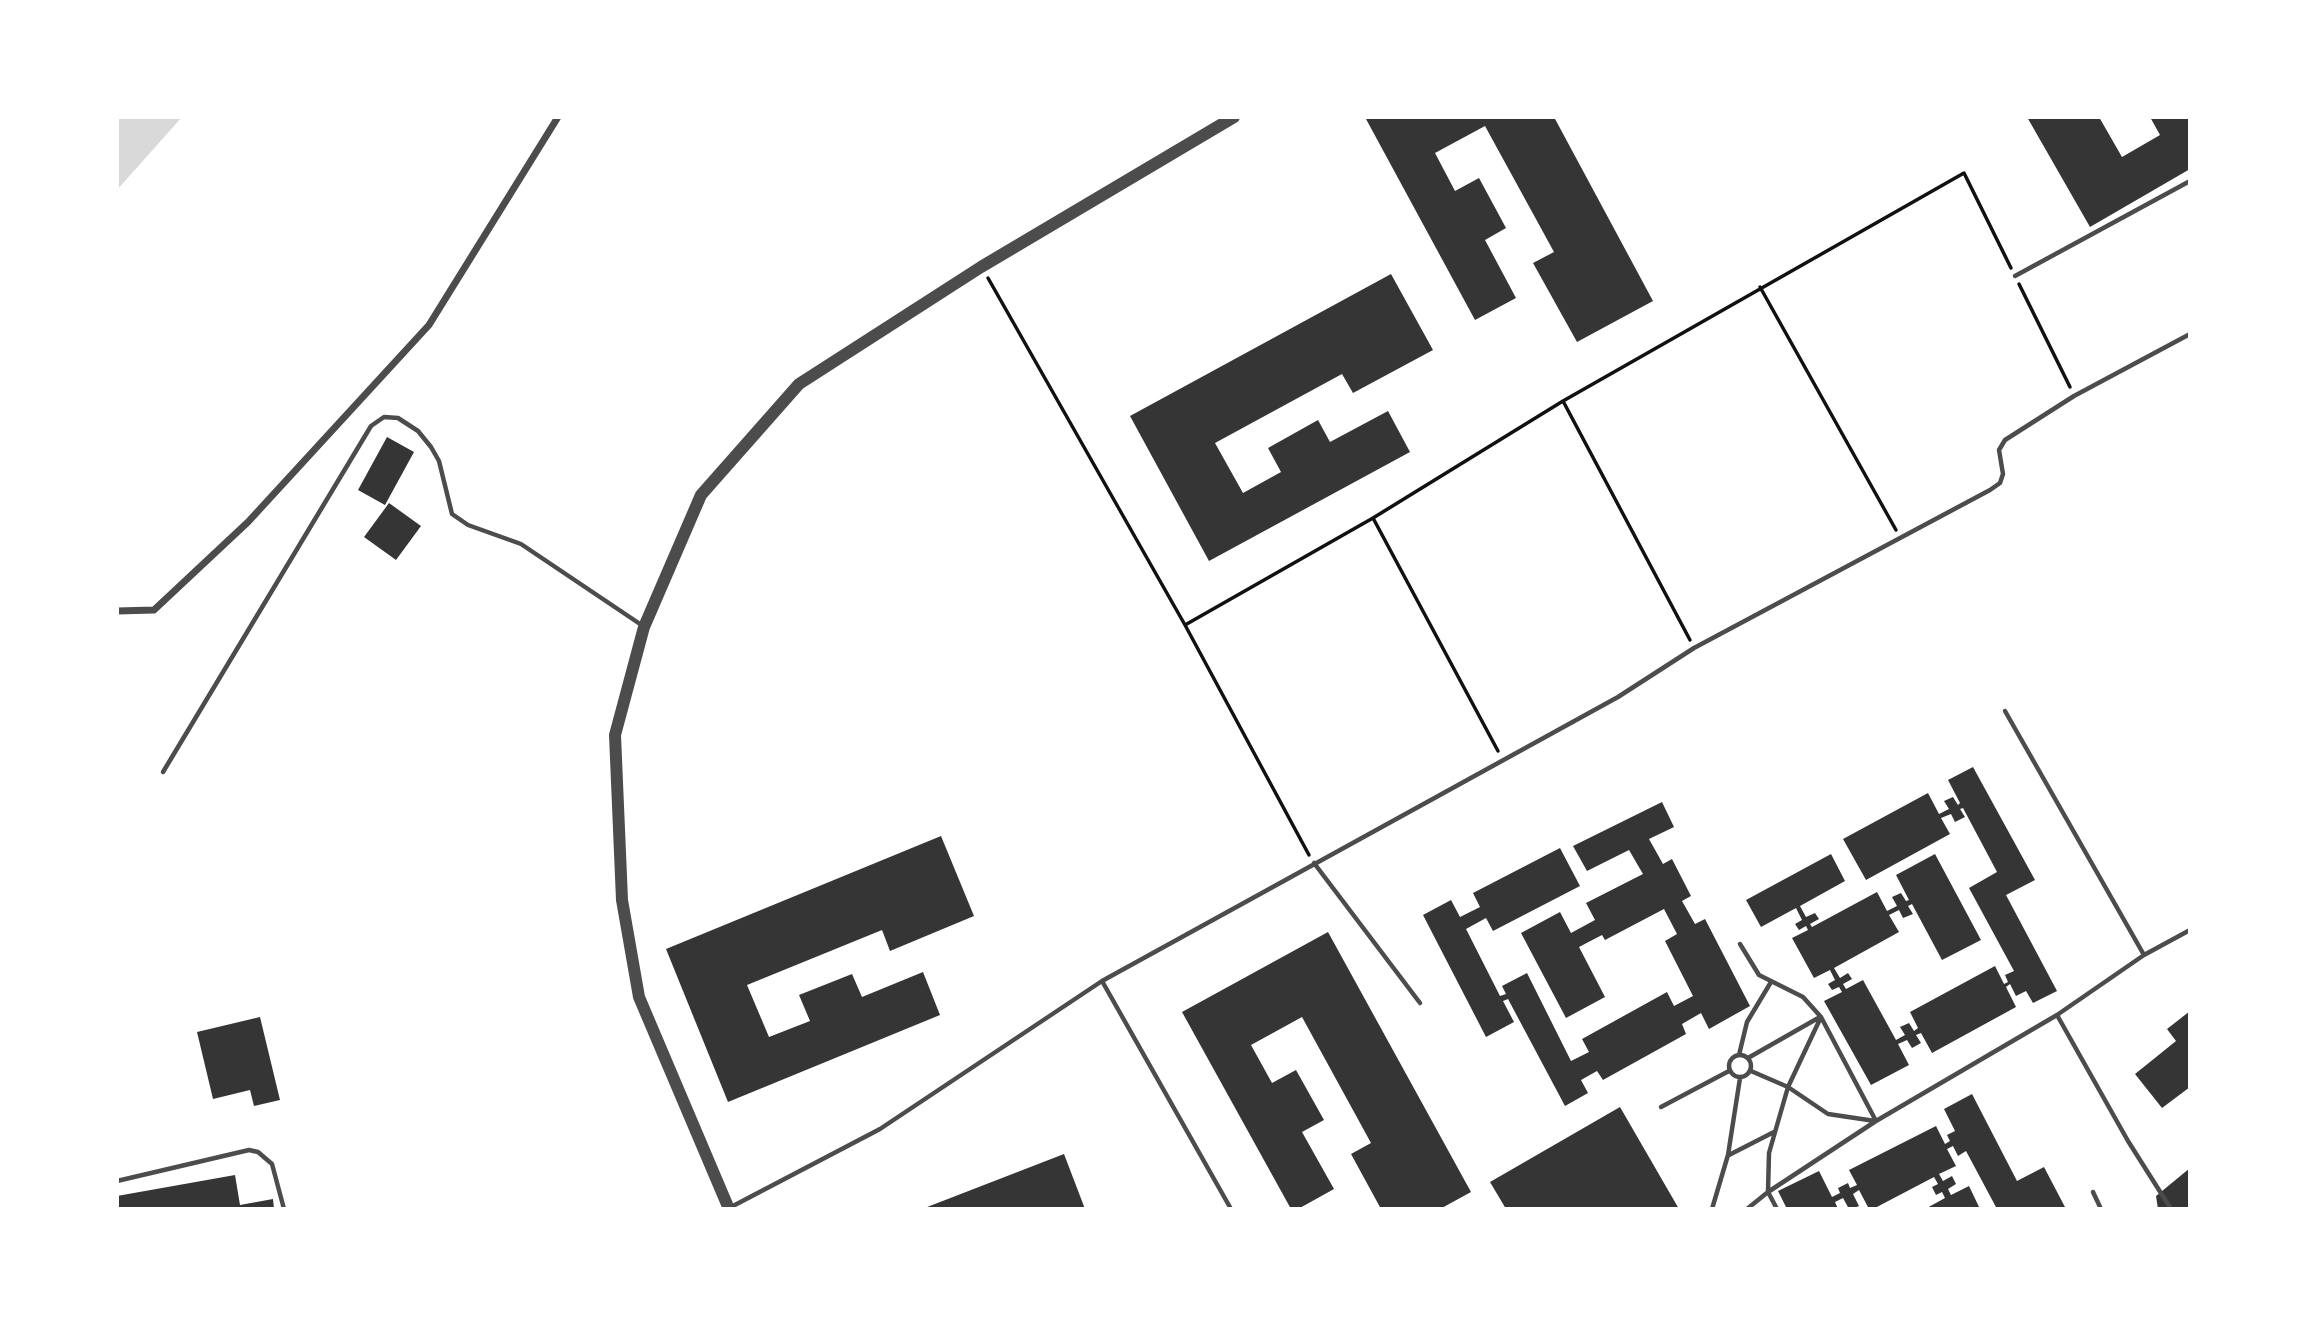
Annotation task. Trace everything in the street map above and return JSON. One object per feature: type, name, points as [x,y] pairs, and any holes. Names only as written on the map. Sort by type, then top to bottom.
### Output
[{"type":"street","points":[[117,611],[154,610],[248,523],[429,325],[558,117]]},
{"type":"street","points":[[729,1208],[639,997],[622,900],[615,735],[644,627],[701,495],[799,384],[981,267],[1234,117]]},
{"type":"lane","points":[[2015,276],[2190,181]]},
{"type":"lane","points":[[729,1208],[880,1129],[1102,981],[1618,697],[1694,648],[2000,483],[2003,474],[1999,450],[2005,440],[2015,432],[2190,334]]},
{"type":"lane","points":[[163,772],[371,426],[384,417],[398,418],[418,430],[431,447],[439,461],[452,514],[468,525],[521,544],[644,627]]},
{"type":"lane","points":[[2005,711],[2144,955]]},
{"type":"lane","points":[[1314,863],[1420,1003]]},
{"type":"lane","points":[[1747,1209],[1768,1192],[1876,1121],[2057,1015],[2144,955],[2190,930]]},
{"type":"lane","points":[[1740,944],[1759,975],[1803,997],[1821,1017],[1876,1121]]},
{"type":"lane","points":[[1102,981],[1231,1209]]},
{"type":"lane","points":[[1739,1055],[1747,1022],[1771,982]]},
{"type":"lane","points":[[2057,1015],[2171,1209]]},
{"type":"lane","points":[[1729,1071],[1732,1057],[1739,1055],[1748,1058],[1821,1017]]},
{"type":"lane","points":[[1777,1209],[1768,1192],[1769,1153],[1788,1087],[1821,1017]]},
{"type":"lane","points":[[1748,1058],[1751,1071]]},
{"type":"lane","points":[[1729,1071],[1740,1078]]},
{"type":"lane","points":[[1661,1107],[1729,1071]]},
{"type":"lane","points":[[1751,1071],[1788,1087],[1828,1114],[1876,1121]]},
{"type":"lane","points":[[1712,1209],[1728,1155],[1740,1078],[1751,1071]]},
{"type":"lane","points":[[1728,1155],[1775,1132]]},
{"type":"lane","points":[[117,1181],[249,1150],[265,1157],[272,1164],[284,1209]]},
{"type":"lane","points":[[2093,1192],[2101,1209]]},
{"type":"path","points":[[1185,625],[1373,518],[1563,401],[1964,173]]},
{"type":"path","points":[[981,267],[1185,625],[1314,863]]},
{"type":"path","points":[[1760,287],[1900,538]]},
{"type":"path","points":[[1563,401],[1694,648]]},
{"type":"path","points":[[1373,518],[1502,759]]},
{"type":"shaded area","points":[[117,117],[182,117],[117,190]]},
{"type":"building","points":[[1554,117],[1653,301],[1577,342],[1533,263],[1554,252],[1485,126],[1435,153],[1455,191],[1479,178],[1506,228],[1485,240],[1516,298],[1475,320],[1366,119]]},
{"type":"building","points":[[2027,117],[2099,117],[2122,157],[2160,135],[2150,117],[2190,117],[2190,169],[2090,227]]},
{"type":"building","points":[[1391,274],[1433,350],[1353,393],[1342,374],[1215,443],[1243,493],[1281,472],[1268,448],[1318,420],[1330,442],[1388,411],[1410,452],[1209,561],[1130,416]]},
{"type":"building","points":[[387,437],[414,452],[385,505],[358,490]]},
{"type":"building","points":[[389,503],[421,526],[396,560],[364,537]]},
{"type":"building","points":[[1973,767],[2035,880],[2006,895],[2057,991],[2033,1003],[2026,991],[2016,996],[2010,984],[2006,987],[2016,1007],[1932,1053],[1921,1033],[1916,1035],[1921,1043],[1912,1048],[1907,1040],[1898,1044],[1909,1065],[1871,1085],[1824,1001],[1842,992],[1839,987],[1832,990],[1828,984],[1835,980],[1830,970],[1814,978],[1792,938],[1808,930],[1806,926],[1799,930],[1795,924],[1802,920],[1796,908],[1761,927],[1746,900],[1831,854],[1845,881],[1800,906],[1806,917],[1815,913],[1819,919],[1810,924],[1812,927],[1877,892],[1887,911],[1897,906],[1892,897],[1901,893],[1906,901],[1909,900],[1896,875],[1935,854],[1981,940],[1942,960],[1912,904],[1908,906],[1913,914],[1903,918],[1899,910],[1889,915],[1899,932],[1834,968],[1840,978],[1848,973],[1852,979],[1843,984],[1846,989],[1863,980],[1896,1040],[1905,1035],[1900,1027],[1909,1023],[1914,1031],[1918,1028],[1910,1012],[1995,966],[2004,984],[2008,982],[2005,975],[2014,971],[1969,888],[1997,872],[1963,808],[1960,809],[1965,817],[1955,822],[1951,814],[1941,818],[1950,834],[1866,880],[1843,839],[1928,793],[1939,814],[1949,809],[1944,801],[1953,797],[1958,805],[1960,803],[1948,780]]},
{"type":"building","points":[[1662,802],[1674,827],[1649,839],[1663,864],[1672,859],[1691,896],[1682,901],[1695,924],[1705,919],[1750,1006],[1709,1029],[1701,1013],[1682,1024],[1686,1034],[1603,1080],[1597,1071],[1581,1080],[1588,1093],[1565,1106],[1508,999],[1503,1001],[1514,1022],[1486,1037],[1423,915],[1451,900],[1460,917],[1480,907],[1473,893],[1560,848],[1580,886],[1493,931],[1486,918],[1466,929],[1500,996],[1506,994],[1502,986],[1527,973],[1571,1061],[1589,1052],[1582,1039],[1667,992],[1674,1006],[1693,996],[1665,941],[1677,934],[1664,909],[1605,940],[1602,935],[1579,947],[1605,997],[1566,1018],[1521,933],[1560,912],[1571,933],[1595,920],[1586,903],[1643,874],[1629,850],[1587,871],[1573,846]]},
{"type":"building","points":[[941,836],[974,916],[890,951],[882,930],[747,985],[769,1037],[810,1021],[799,995],[852,974],[862,997],[923,972],[940,1015],[728,1102],[666,949]]},
{"type":"building","points":[[1328,932],[1471,1192],[1440,1209],[1381,1209],[1351,1154],[1371,1143],[1302,1017],[1251,1045],[1272,1083],[1296,1070],[1324,1120],[1302,1132],[1334,1189],[1298,1209],[1291,1209],[1182,1012]]},
{"type":"building","points":[[2190,1011],[2190,1087],[2162,1108],[2135,1074],[2176,1041],[2167,1029]]},
{"type":"building","points":[[260,1017],[280,1100],[254,1106],[250,1090],[213,1099],[197,1032]]},
{"type":"building","points":[[1972,1094],[2017,1181],[2044,1167],[2066,1209],[1997,1209],[1966,1151],[1958,1156],[1953,1146],[1947,1149],[1956,1166],[1939,1174],[1943,1181],[1952,1176],[1956,1184],[1948,1189],[1951,1195],[1969,1186],[1980,1209],[1925,1209],[1945,1198],[1942,1192],[1936,1195],[1932,1187],[1938,1184],[1934,1177],[1873,1209],[1869,1209],[1859,1190],[1853,1194],[1859,1206],[1852,1209],[1849,1209],[1843,1198],[1835,1202],[1838,1209],[1787,1209],[1778,1191],[1819,1171],[1832,1197],[1840,1193],[1838,1188],[1848,1183],[1850,1188],[1857,1185],[1849,1170],[1936,1126],[1945,1144],[1950,1141],[1947,1135],[1955,1131],[1944,1109]]},
{"type":"building","points":[[1620,1107],[1679,1209],[1506,1209],[1490,1182]]},
{"type":"building","points":[[1064,1154],[1085,1209],[922,1209]]},
{"type":"building","points":[[2190,1168],[2190,1209],[2158,1209],[2156,1196]]},
{"type":"building","points":[[235,1175],[240,1205],[273,1199],[274,1209],[117,1209],[117,1196]]}]
